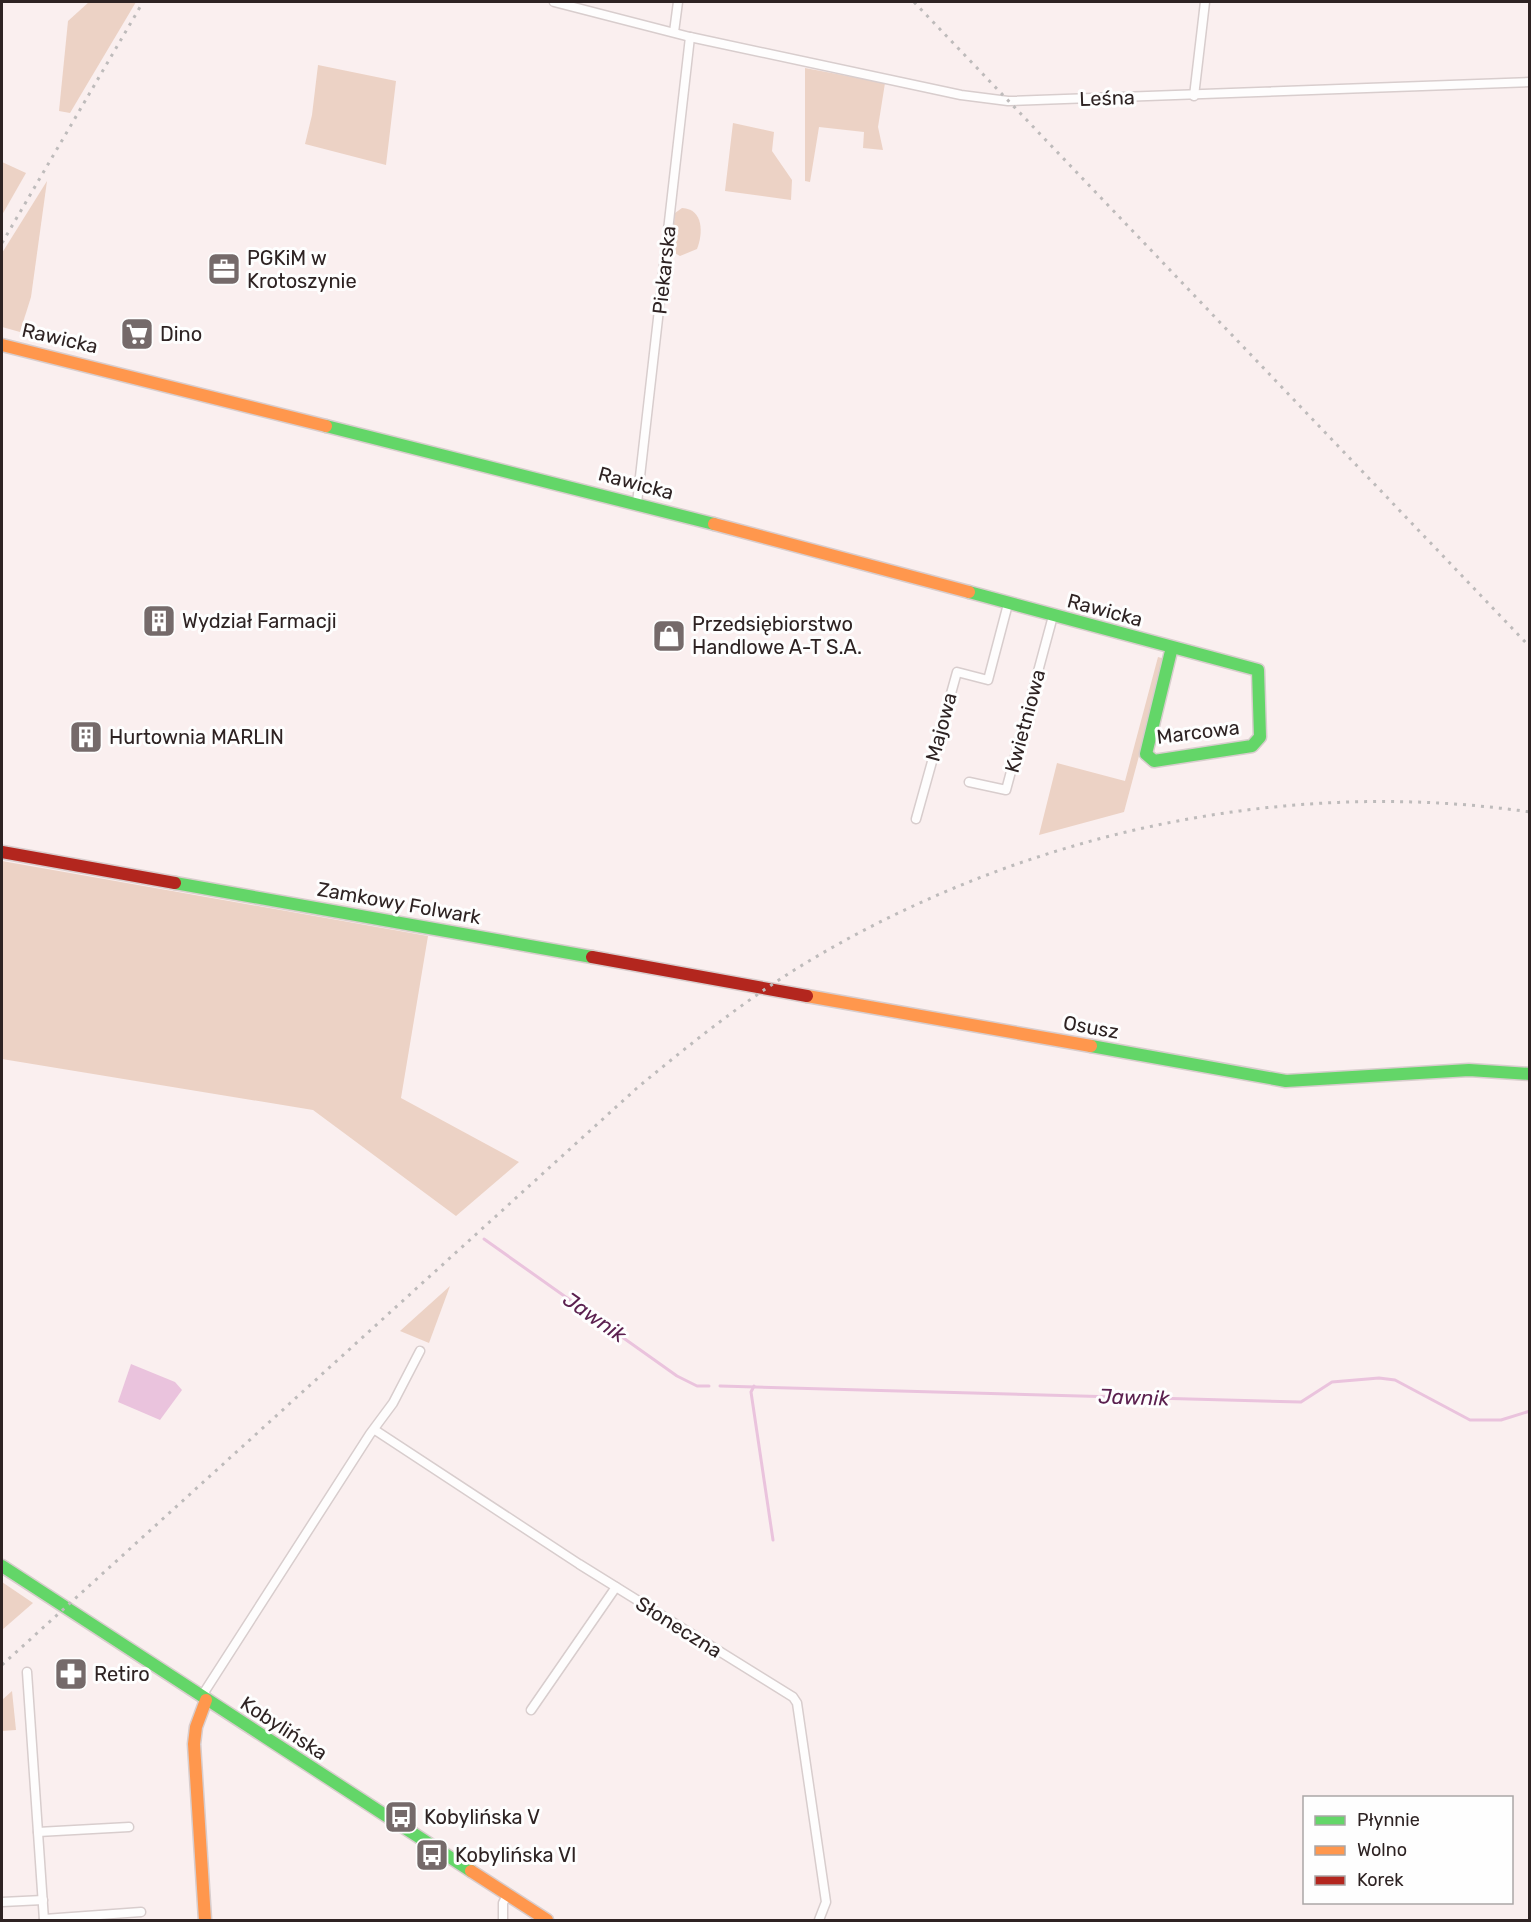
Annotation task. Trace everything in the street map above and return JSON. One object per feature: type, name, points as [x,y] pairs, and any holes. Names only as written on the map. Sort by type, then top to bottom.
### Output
[{"type":"street","name":"Leśna","points":[[554,2],[690,37],[988,99],[1008,101],[1530,82]]},
{"type":"street","points":[[674,32],[678,2]]},
{"type":"street","points":[[1194,96],[1205,2]]},
{"type":"street","name":"Piekarska","points":[[637,503],[690,37]]},
{"type":"street","name":"Rawicka","points":[[2,345],[637,503],[1258,670]]},
{"type":"street","name":"Majowa","points":[[916,819],[957,672],[988,680],[1008,604]]},
{"type":"street","name":"Kwietniowa","points":[[969,782],[1006,790],[1053,616]]},
{"type":"street","name":"Marcowa","points":[[1172,647],[1146,754],[1154,761],[1252,746],[1260,736],[1258,670]]},
{"type":"street","name":"Zamkowy Folwark","points":[[2,852],[789,993]]},
{"type":"street","name":"Osusz","points":[[789,993],[1286,1081],[1322,1081],[1455,1069],[1530,1074]]},
{"type":"street","points":[[205,1920],[194,1744],[206,1700],[204,1691],[370,1434],[375,1430],[420,1351]]},
{"type":"street","name":"Słoneczna","points":[[375,1430],[616,1587],[786,1693],[797,1703],[826,1902],[819,1920]]},
{"type":"street","name":"Kobylińska","points":[[2,1566],[547,1920]]},
{"type":"street","points":[[531,1710],[616,1587]]},
{"type":"street","points":[[27,1672],[44,1919],[141,1912]]},
{"type":"street","points":[[38,1832],[129,1827]]},
{"type":"street","points":[[503,1920],[503,1903],[507,1895]]},
{"type":"street","points":[[2,1902],[43,1899]]},
{"type":"shaded area","points":[[89,2],[136,2],[70,113],[59,111],[68,21]]},
{"type":"shaded area","points":[[318,65],[396,81],[386,165],[305,144],[312,115]]},
{"type":"shaded area","points":[[805,68],[885,83],[878,127],[883,150],[863,148],[864,132],[819,127],[810,182],[805,181]]},
{"type":"shaded area","points":[[733,123],[774,132],[772,151],[792,180],[791,200],[725,191]]},
{"type":"shaded area","points":[[2,162],[26,173],[2,215]]},
{"type":"shaded area","points":[[47,181],[31,297],[20,332],[2,327],[2,253]]},
{"type":"shaded area","points":[[682,208],[689,209],[698,217],[701,230],[697,249],[680,256],[671,251],[675,213]]},
{"type":"shaded area","points":[[1158,657],[1165,659],[1124,812],[1039,835],[1057,763],[1125,781]]},
{"type":"shaded area","points":[[2,861],[428,936],[401,1098],[519,1162],[456,1216],[313,1110],[2,1059]]},
{"type":"shaded area","points":[[450,1286],[429,1343],[400,1331]]},
{"type":"shaded area","points":[[131,1364],[175,1382],[182,1390],[160,1420],[118,1402]]},
{"type":"shaded area","points":[[2,1582],[33,1603],[2,1630]]},
{"type":"shaded area","points":[[12,1691],[16,1730],[2,1731],[2,1700]]},
{"type":"waterway","name":"Jawnik","points":[[484,1239],[677,1376],[697,1386],[709,1386]]},
{"type":"waterway","name":"Jawnik","points":[[720,1386],[1301,1402],[1332,1382],[1379,1378],[1395,1380],[1470,1420],[1501,1420],[1530,1411]]},
{"type":"waterway","points":[[754,1386],[751,1392],[773,1540]]},
{"type":"railway","points":[[2,243],[143,2]]},
{"type":"railway","points":[[914,2],[1530,647]]},
{"type":"railway","points":[[2,1665],[637,1088],[718,1023],[760,992],[804,964],[887,919],[973,880],[1062,849],[1154,826],[1247,810],[1341,802],[1436,803],[1530,812]]},
{"type":"traffic: fast","points":[[326,426],[714,524]]},
{"type":"traffic: fast","points":[[969,592],[1258,670],[1260,737],[1252,746],[1154,761],[1146,754],[1172,647]]},
{"type":"traffic: fast","points":[[175,883],[592,957]]},
{"type":"traffic: fast","points":[[1091,1046],[1286,1081],[1469,1070],[1530,1074]]},
{"type":"traffic: fast","points":[[2,1566],[471,1871]]},
{"type":"traffic: slow","points":[[2,345],[326,426]]},
{"type":"traffic: slow","points":[[714,524],[969,592]]},
{"type":"traffic: slow","points":[[807,996],[1091,1046]]},
{"type":"traffic: slow","points":[[205,1920],[194,1744],[196,1727],[206,1700]]},
{"type":"traffic: slow","points":[[471,1871],[547,1920]]},
{"type":"traffic: jam","points":[[2,852],[175,883]]},
{"type":"traffic: jam","points":[[592,957],[807,996]]},
{"type":"place","name":"PGKiM w Krotoszynie","points":[[224,269]]},
{"type":"place","name":"Dino","points":[[137,334]]},
{"type":"place","name":"Wydział Farmacji","points":[[159,621]]},
{"type":"place","name":"Przedsiębiorstwo Handlowe A-T S.A.","points":[[669,636]]},
{"type":"place","name":"Hurtownia MARLIN","points":[[86,737]]},
{"type":"place","name":"Retiro","points":[[71,1674]]},
{"type":"place","name":"Kobylińska V","points":[[401,1817]]},
{"type":"place","name":"Kobylińska VI","points":[[432,1855]]}]
